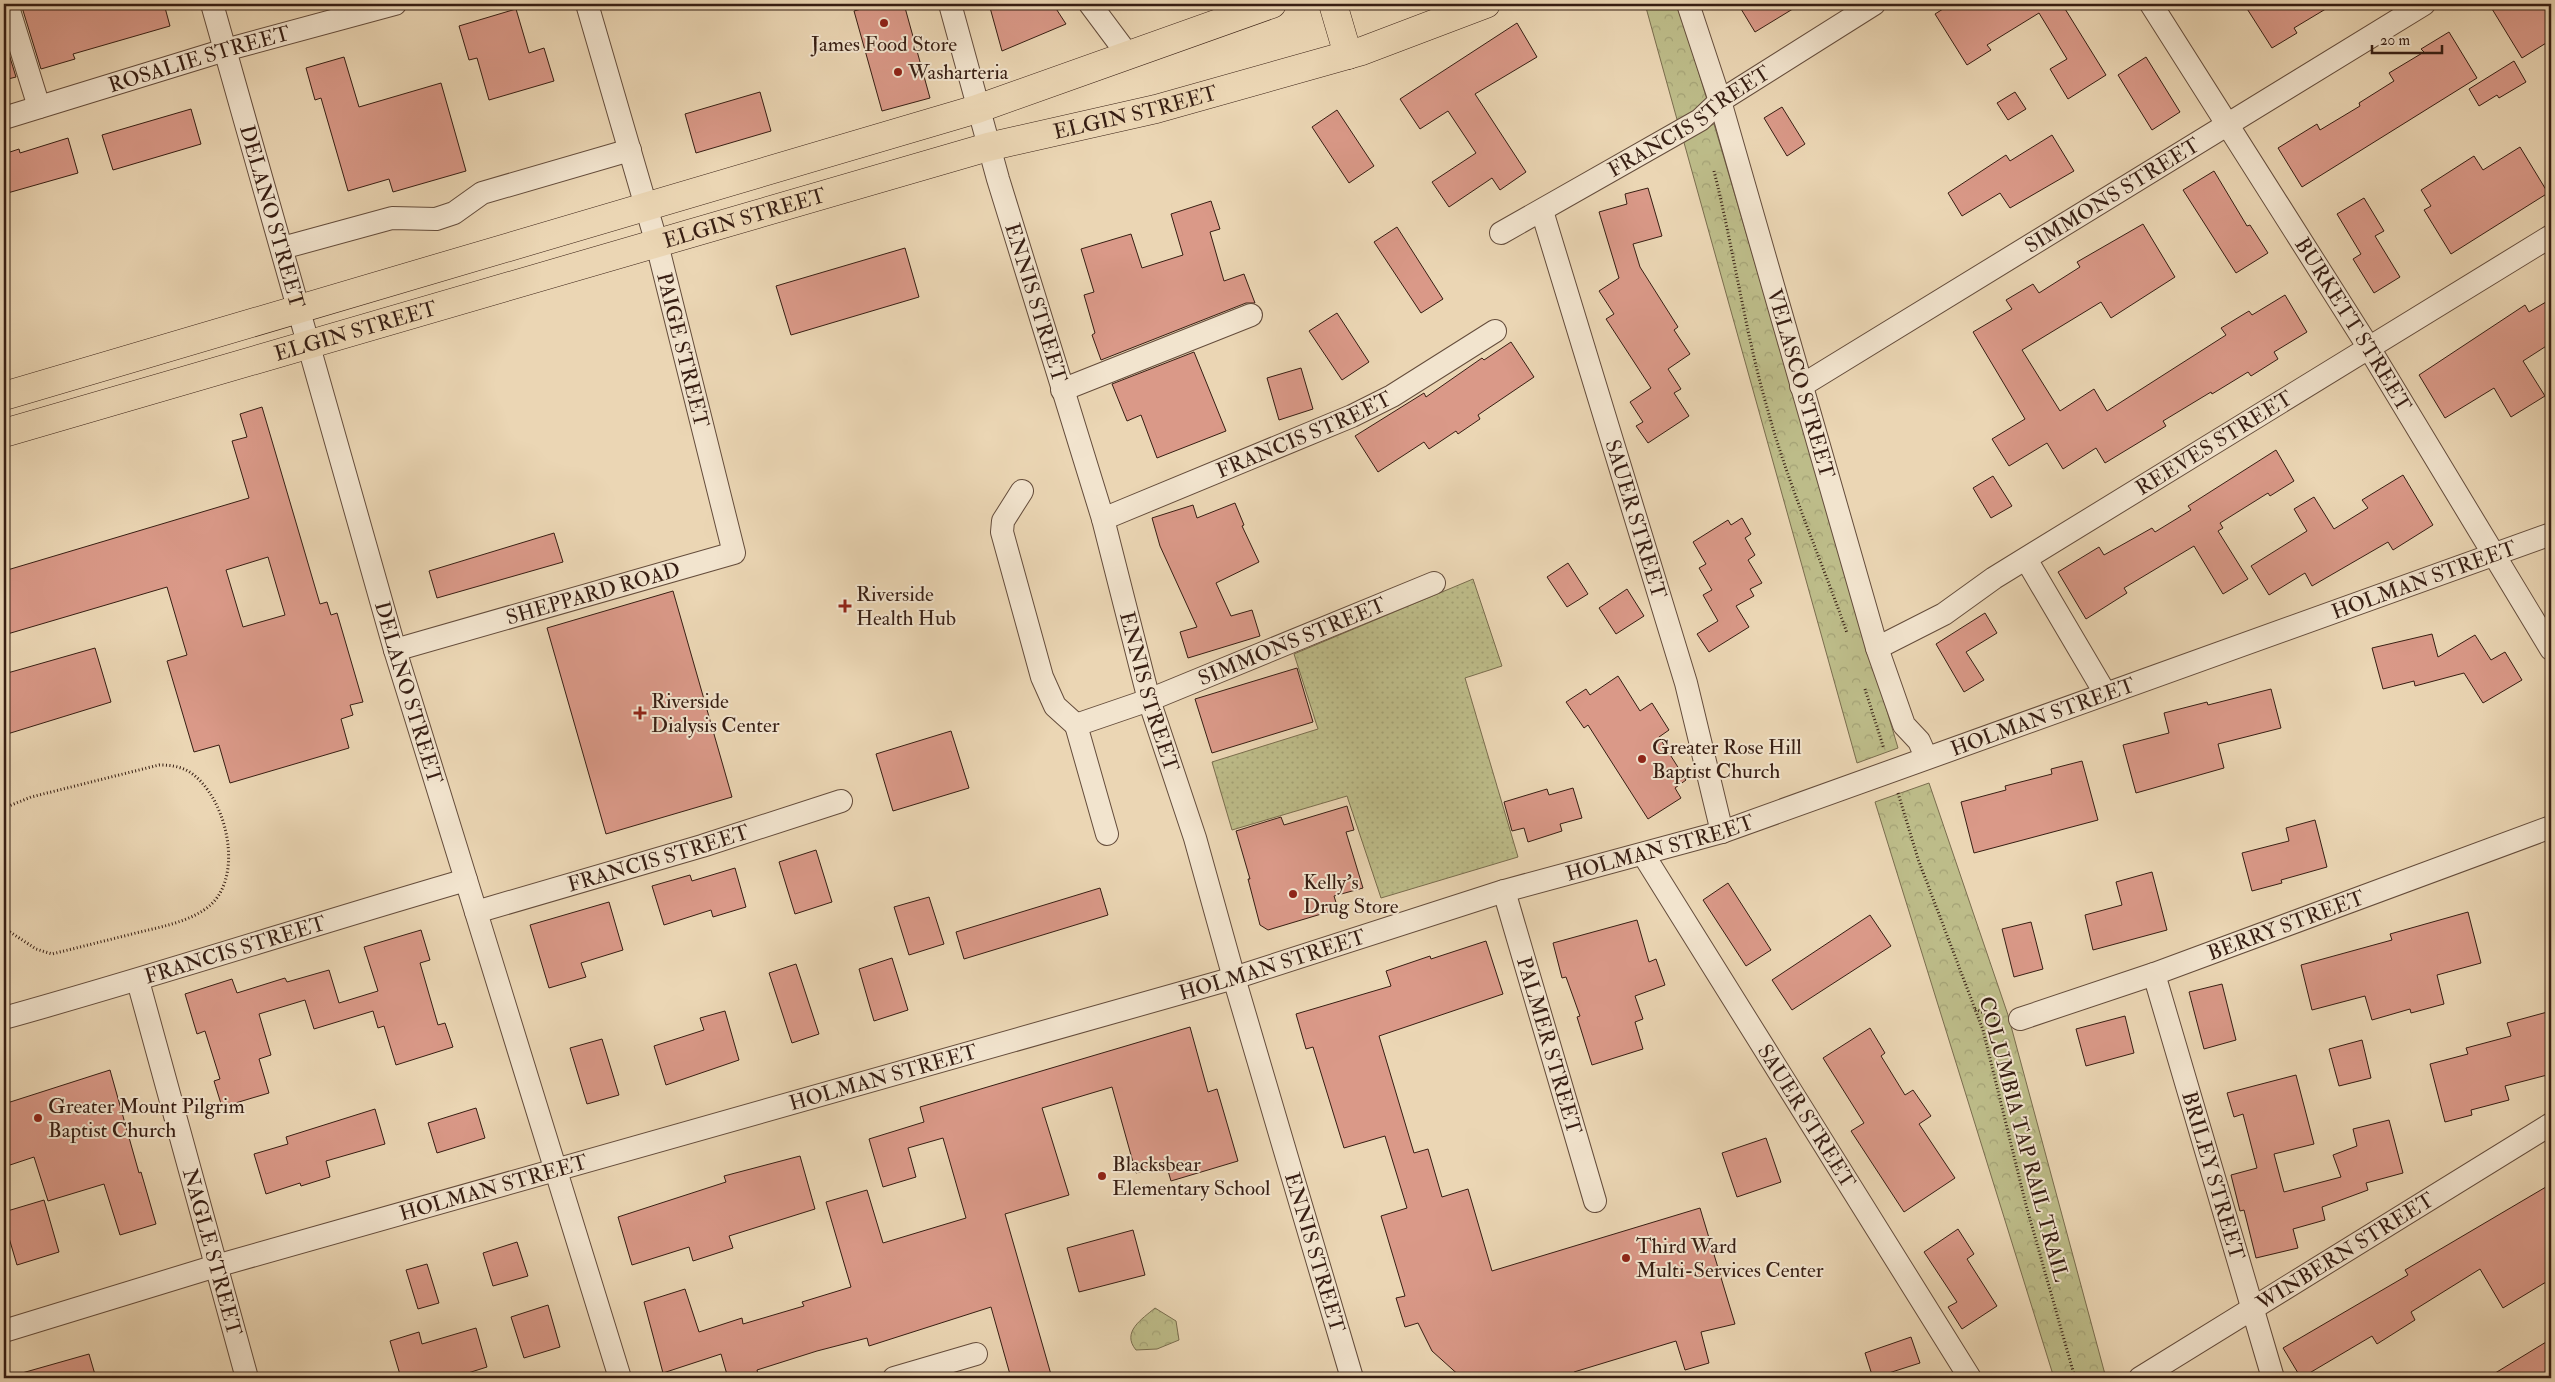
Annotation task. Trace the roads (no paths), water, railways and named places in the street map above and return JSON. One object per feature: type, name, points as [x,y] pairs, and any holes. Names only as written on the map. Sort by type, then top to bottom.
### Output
[{"type":"main road","name":"ELGIN STREET","points":[[4,396],[299,308],[647,208],[977,109],[1272,4]]},
{"type":"main road","points":[[1333,4],[1348,55]]},
{"type":"main road","name":"ELGIN STREET","points":[[4,434],[988,146],[1156,109],[1348,55],[1486,4]]},
{"type":"street","points":[[7,4],[39,107]]},
{"type":"street","name":"DELANO STREET","points":[[212,4],[310,344],[395,650],[620,1378]]},
{"type":"street","name":"ROSALIE STREET","points":[[4,118],[225,50],[395,4]]},
{"type":"street","name":"PAIGE STREET","points":[[587,4],[657,244],[719,496]]},
{"type":"street","name":"ENNIS STREET","points":[[950,4],[977,109],[1103,519],[1149,700],[1195,838],[1234,978],[1352,1378]]},
{"type":"street","points":[[1090,4],[1128,55]]},
{"type":"street","name":"VELASCO STREET","points":[[1688,4],[1720,101],[1877,648],[1904,725],[1919,742],[1926,757]]},
{"type":"street","name":"FRANCIS STREET","points":[[1501,233],[1700,120],[1720,101],[1874,4]]},
{"type":"street","name":"BURKETT STREET","points":[[2151,4],[2369,348],[2551,649]]},
{"type":"street","name":"SIMMONS STREET","points":[[1801,386],[2424,4]]},
{"type":"street","points":[[282,248],[392,218],[436,219],[454,213],[482,193],[630,150]]},
{"type":"street","name":"SAUER STREET","points":[[1542,210],[1686,683],[1722,832]]},
{"type":"street","name":"REEVES STREET","points":[[1877,648],[1944,614],[1994,578],[2551,236]]},
{"type":"street","points":[[1062,390],[1251,315]]},
{"type":"street","name":"FRANCIS STREET","points":[[1103,519],[1352,416],[1392,396],[1495,331]]},
{"type":"street","points":[[1022,491],[1004,521],[1002,532],[1042,677],[1055,706],[1076,725],[1107,834]]},
{"type":"street","name":"SHEPPARD ROAD","points":[[395,650],[734,553],[719,496]]},
{"type":"street","name":"HOLMAN STREET","points":[[4,1331],[216,1266],[1234,978],[1504,891],[1722,832],[1926,757],[2551,534]]},
{"type":"street","points":[[2026,559],[2105,693]]},
{"type":"street","name":"SIMMONS STREET","points":[[1076,725],[1149,700],[1434,583]]},
{"type":"street","name":"FRANCIS STREET","points":[[476,912],[702,846],[841,801]]},
{"type":"street","name":"BERRY STREET","points":[[2020,1019],[2154,974],[2551,827]]},
{"type":"street","name":"SAUER STREET","points":[[1643,854],[1970,1378]]},
{"type":"street","name":"FRANCIS STREET","points":[[4,1018],[138,981],[294,930],[466,880]]},
{"type":"street","name":"PALMER STREET","points":[[1504,891],[1595,1201]]},
{"type":"street","name":"BRILEY STREET","points":[[2154,974],[2254,1308],[2273,1378]]},
{"type":"street","name":"NAGLE STREET","points":[[138,981],[247,1378]]},
{"type":"street","name":"WINBERN STREET","points":[[2140,1378],[2551,1124]]},
{"type":"street","points":[[894,1378],[976,1354]]},
{"type":"place","name":"James Food Store","points":[[884,23]]},
{"type":"place","name":"Washarteria","points":[[898,72]]},
{"type":"place","name":"Riverside Health Hub","points":[[845,606]]},
{"type":"place","name":"Riverside Dialysis Center","points":[[640,713]]},
{"type":"place","name":"Greater Rose Hill Baptist Church","points":[[1642,759]]},
{"type":"place","name":"Kelly’s Drug Store","points":[[1293,894]]},
{"type":"place","name":"Greater Mount Pilgrim Baptist Church","points":[[38,1118]]},
{"type":"place","name":"Blacksbear Elementary School","points":[[1102,1176]]},
{"type":"place","name":"Third Ward Multi-Services Center","points":[[1626,1258]]}]
